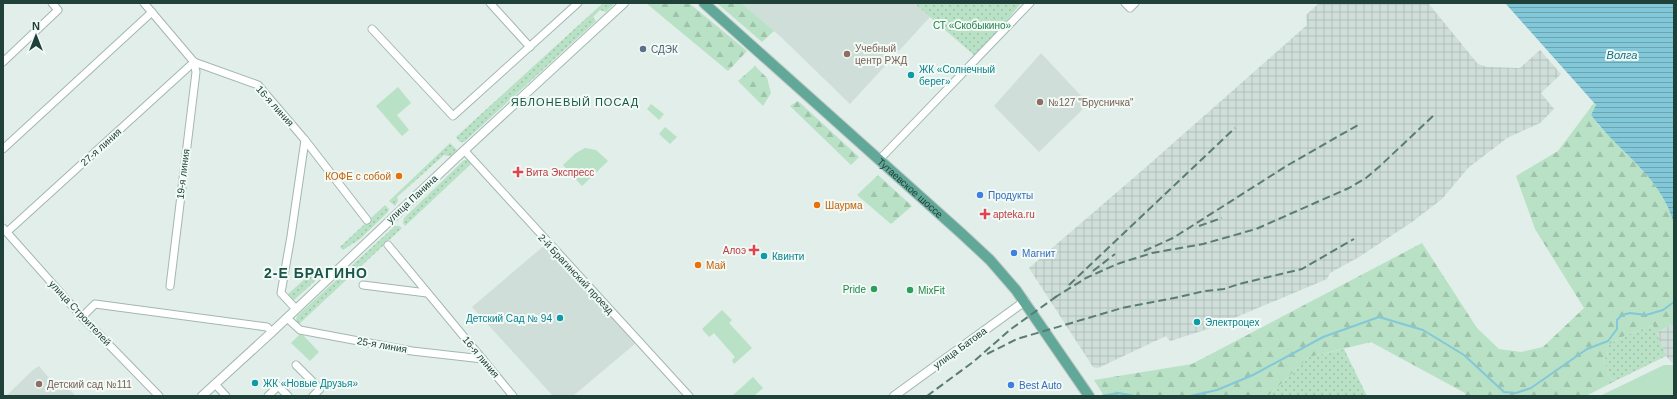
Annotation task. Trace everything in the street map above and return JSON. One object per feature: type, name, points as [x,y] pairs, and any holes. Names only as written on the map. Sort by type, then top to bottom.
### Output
[{"type":"main road","name":"Тутаевское шоссе","points":[[704,3],[982,253],[1007,278],[1025,300],[1090,396]]},
{"type":"street","points":[[3,62],[58,10],[52,3]]},
{"type":"street","points":[[144,3],[194,62]]},
{"type":"street","points":[[490,3],[530,47]]},
{"type":"street","points":[[372,29],[453,116],[578,3]]},
{"type":"street","name":"улица Панина","points":[[202,396],[287,318],[464,150],[624,3]]},
{"type":"street","points":[[879,160],[1030,3]]},
{"type":"street","points":[[1125,3],[1130,8],[1135,3]]},
{"type":"street","points":[[3,149],[152,12]]},
{"type":"street","name":"16-я линия","points":[[194,62],[258,84],[305,140],[367,220]]},
{"type":"street","name":"27-я линия","points":[[5,230],[194,62]]},
{"type":"street","name":"19-я линия","points":[[170,286],[196,72],[194,62]]},
{"type":"street","points":[[296,309],[281,293],[305,140]]},
{"type":"street","name":"2-й Брагинский проезд","points":[[464,150],[690,396]]},
{"type":"street","name":"улица Строителей","points":[[5,230],[82,317],[159,396]]},
{"type":"street","name":"16-я линия","points":[[388,245],[513,396]]},
{"type":"street","points":[[363,285],[427,293]]},
{"type":"street","name":"улица Батова","points":[[894,396],[1025,300]]},
{"type":"street","points":[[82,317],[95,304],[267,327],[272,332]]},
{"type":"street","name":"25-я линия","points":[[287,318],[300,330],[412,351],[483,359]]},
{"type":"street","points":[[296,365],[320,390],[313,396]]},
{"type":"street","points":[[215,384],[226,396]]},
{"type":"street","points":[[268,396],[278,386],[288,396]]},
{"type":"shaded area","name":"Учебный центр РЖД","points":[[741,3],[914,3],[930,17],[850,104],[782,38]]},
{"type":"shaded area","points":[[1319,3],[1428,3],[1478,64],[1487,67],[1520,68],[1540,50],[1561,74],[1541,93],[1554,109],[1540,123],[1507,138],[1468,168],[1442,199],[1412,222],[1359,257],[1330,273],[1327,279],[1208,329],[1170,341],[1166,336],[1098,368],[1093,367],[1029,268],[1307,25],[1306,15]]},
{"type":"shaded area","name":"№127 \"Брусничка\"","points":[[1041,53],[1083,98],[1082,110],[1039,152],[994,106]]},
{"type":"shaded area","points":[[546,244],[636,343],[573,396],[553,396],[472,307]]},
{"type":"shaded area","points":[[1674,323],[1674,365],[1666,356],[1656,333]]},
{"type":"shaded area","name":"Детский сад №111","points":[[39,366],[49,378],[71,391],[76,396],[6,396]]},
{"type":"green space","points":[[603,3],[615,3],[606,12],[600,10],[593,17],[596,21],[464,142],[460,142],[456,137]]},
{"type":"green space","points":[[646,3],[689,3],[747,51],[728,71]]},
{"type":"green space","points":[[717,3],[741,3],[774,31],[762,42]]},
{"type":"green space","name":"СТ «Скобыкино»","points":[[914,3],[1021,3],[1004,24],[974,55]]},
{"type":"green space","points":[[755,66],[767,78],[771,93],[763,106],[738,81]]},
{"type":"green space","points":[[398,87],[411,103],[397,115],[409,130],[402,136],[376,106]]},
{"type":"green space","points":[[798,101],[859,157],[851,165],[790,106]]},
{"type":"green space","points":[[1594,103],[1596,106],[1591,115],[1599,126],[1643,170],[1663,195],[1674,224],[1674,323],[1656,333],[1653,325],[1624,336],[1606,346],[1608,356],[1603,359],[1613,382],[1586,396],[1465,396],[1465,393],[1371,342],[1309,357],[1268,396],[1104,396],[1094,380],[1192,364],[1422,243],[1477,328],[1499,349],[1521,352],[1543,347],[1584,308],[1535,229],[1516,176],[1558,151]]},
{"type":"green space","points":[[651,104],[664,114],[659,120],[647,109]]},
{"type":"green space","points":[[665,127],[677,137],[670,144],[659,134]]},
{"type":"green space","points":[[450,143],[458,151],[452,157],[444,155],[397,197],[398,201],[395,206],[389,201]]},
{"type":"green space","points":[[585,148],[596,150],[608,161],[582,186],[563,165],[576,153]]},
{"type":"green space","points":[[464,160],[468,160],[471,164],[405,226],[403,223],[404,218]]},
{"type":"green space","points":[[878,175],[912,206],[891,224],[857,195]]},
{"type":"green space","points":[[385,205],[389,209],[388,212],[360,239],[343,250],[340,247]]},
{"type":"green space","points":[[395,226],[402,228],[298,325],[296,320],[297,316]]},
{"type":"green space","points":[[319,266],[323,269],[313,283],[294,300],[291,300],[287,295]]},
{"type":"green space","points":[[722,310],[732,320],[729,323],[752,348],[734,364],[732,360],[735,357],[714,333],[709,337],[702,329]]},
{"type":"green space","points":[[1653,325],[1666,356],[1613,382],[1603,359],[1608,356],[1606,346],[1624,336]]},
{"type":"green space","points":[[301,333],[319,352],[310,361],[291,343]]},
{"type":"green space","points":[[1344,349],[1367,396],[1268,396],[1309,357]]},
{"type":"green space","points":[[1664,365],[1674,365],[1674,396],[1600,396]]},
{"type":"green space","points":[[753,377],[763,388],[754,396],[732,396]]},
{"type":"water","name":"Волга","points":[[1505,3],[1674,3],[1674,224],[1668,207],[1649,178],[1602,129],[1591,115],[1596,105]]},
{"type":"waterway","points":[[1190,396],[1217,390],[1253,375],[1323,337],[1379,317],[1423,330],[1464,355],[1504,392],[1516,393],[1531,388],[1587,349],[1608,341],[1617,329],[1617,320],[1622,315],[1630,313],[1646,315],[1663,310],[1674,302]]},
{"type":"waterway","points":[[1101,396],[1118,393],[1135,396]]},
{"type":"railway","points":[[1054,298],[1086,278],[1117,264],[1152,253],[1203,244],[1256,229],[1349,188],[1366,178],[1380,166],[1435,114]]},
{"type":"railway","points":[[1144,251],[1173,238],[1288,165],[1358,125]]},
{"type":"railway","points":[[1069,285],[1235,128]]},
{"type":"railway","points":[[1199,226],[1222,218]]},
{"type":"railway","points":[[987,354],[1017,339],[1122,308],[1205,291],[1224,289],[1302,269],[1354,239]]},
{"type":"railway","points":[[1093,271],[1115,254]]},
{"type":"railway","points":[[927,396],[973,362],[1011,329],[1057,296]]},
{"type":"place","name":"СДЭК","points":[[643,49]]},
{"type":"place","name":"Учебный центр РЖД","points":[[847,54]]},
{"type":"place","name":"ЖК «Солнечный берег»","points":[[911,75]]},
{"type":"place","name":"№127 \"Брусничка\"","points":[[1040,102]]},
{"type":"place","name":"Вита Экспресс","points":[[518,172]]},
{"type":"place","name":"КОФЕ с собой","points":[[399,176]]},
{"type":"place","name":"Продукты","points":[[980,195]]},
{"type":"place","name":"Шаурма","points":[[817,205]]},
{"type":"place","name":"apteka.ru","points":[[985,214]]},
{"type":"place","name":"Алоэ","points":[[754,250]]},
{"type":"place","name":"Магнит","points":[[1014,253]]},
{"type":"place","name":"Квинти","points":[[764,256]]},
{"type":"place","name":"Май","points":[[698,265]]},
{"type":"place","name":"Pride","points":[[874,289]]},
{"type":"place","name":"MixFit","points":[[910,290]]},
{"type":"place","name":"Детский Сад № 94","points":[[560,318]]},
{"type":"place","name":"Электроцех","points":[[1197,322]]},
{"type":"place","name":"ЖК «Новые Друзья»","points":[[255,383]]},
{"type":"place","name":"Детский сад №111","points":[[39,384]]},
{"type":"place","name":"Best Auto","points":[[1011,385]]},
{"type":"district","name":"ЯБЛОНЕВЫЙ ПОСАД","points":[[575,102]]},
{"type":"district","name":"2-Е БРАГИНО","points":[[316,273]]}]
